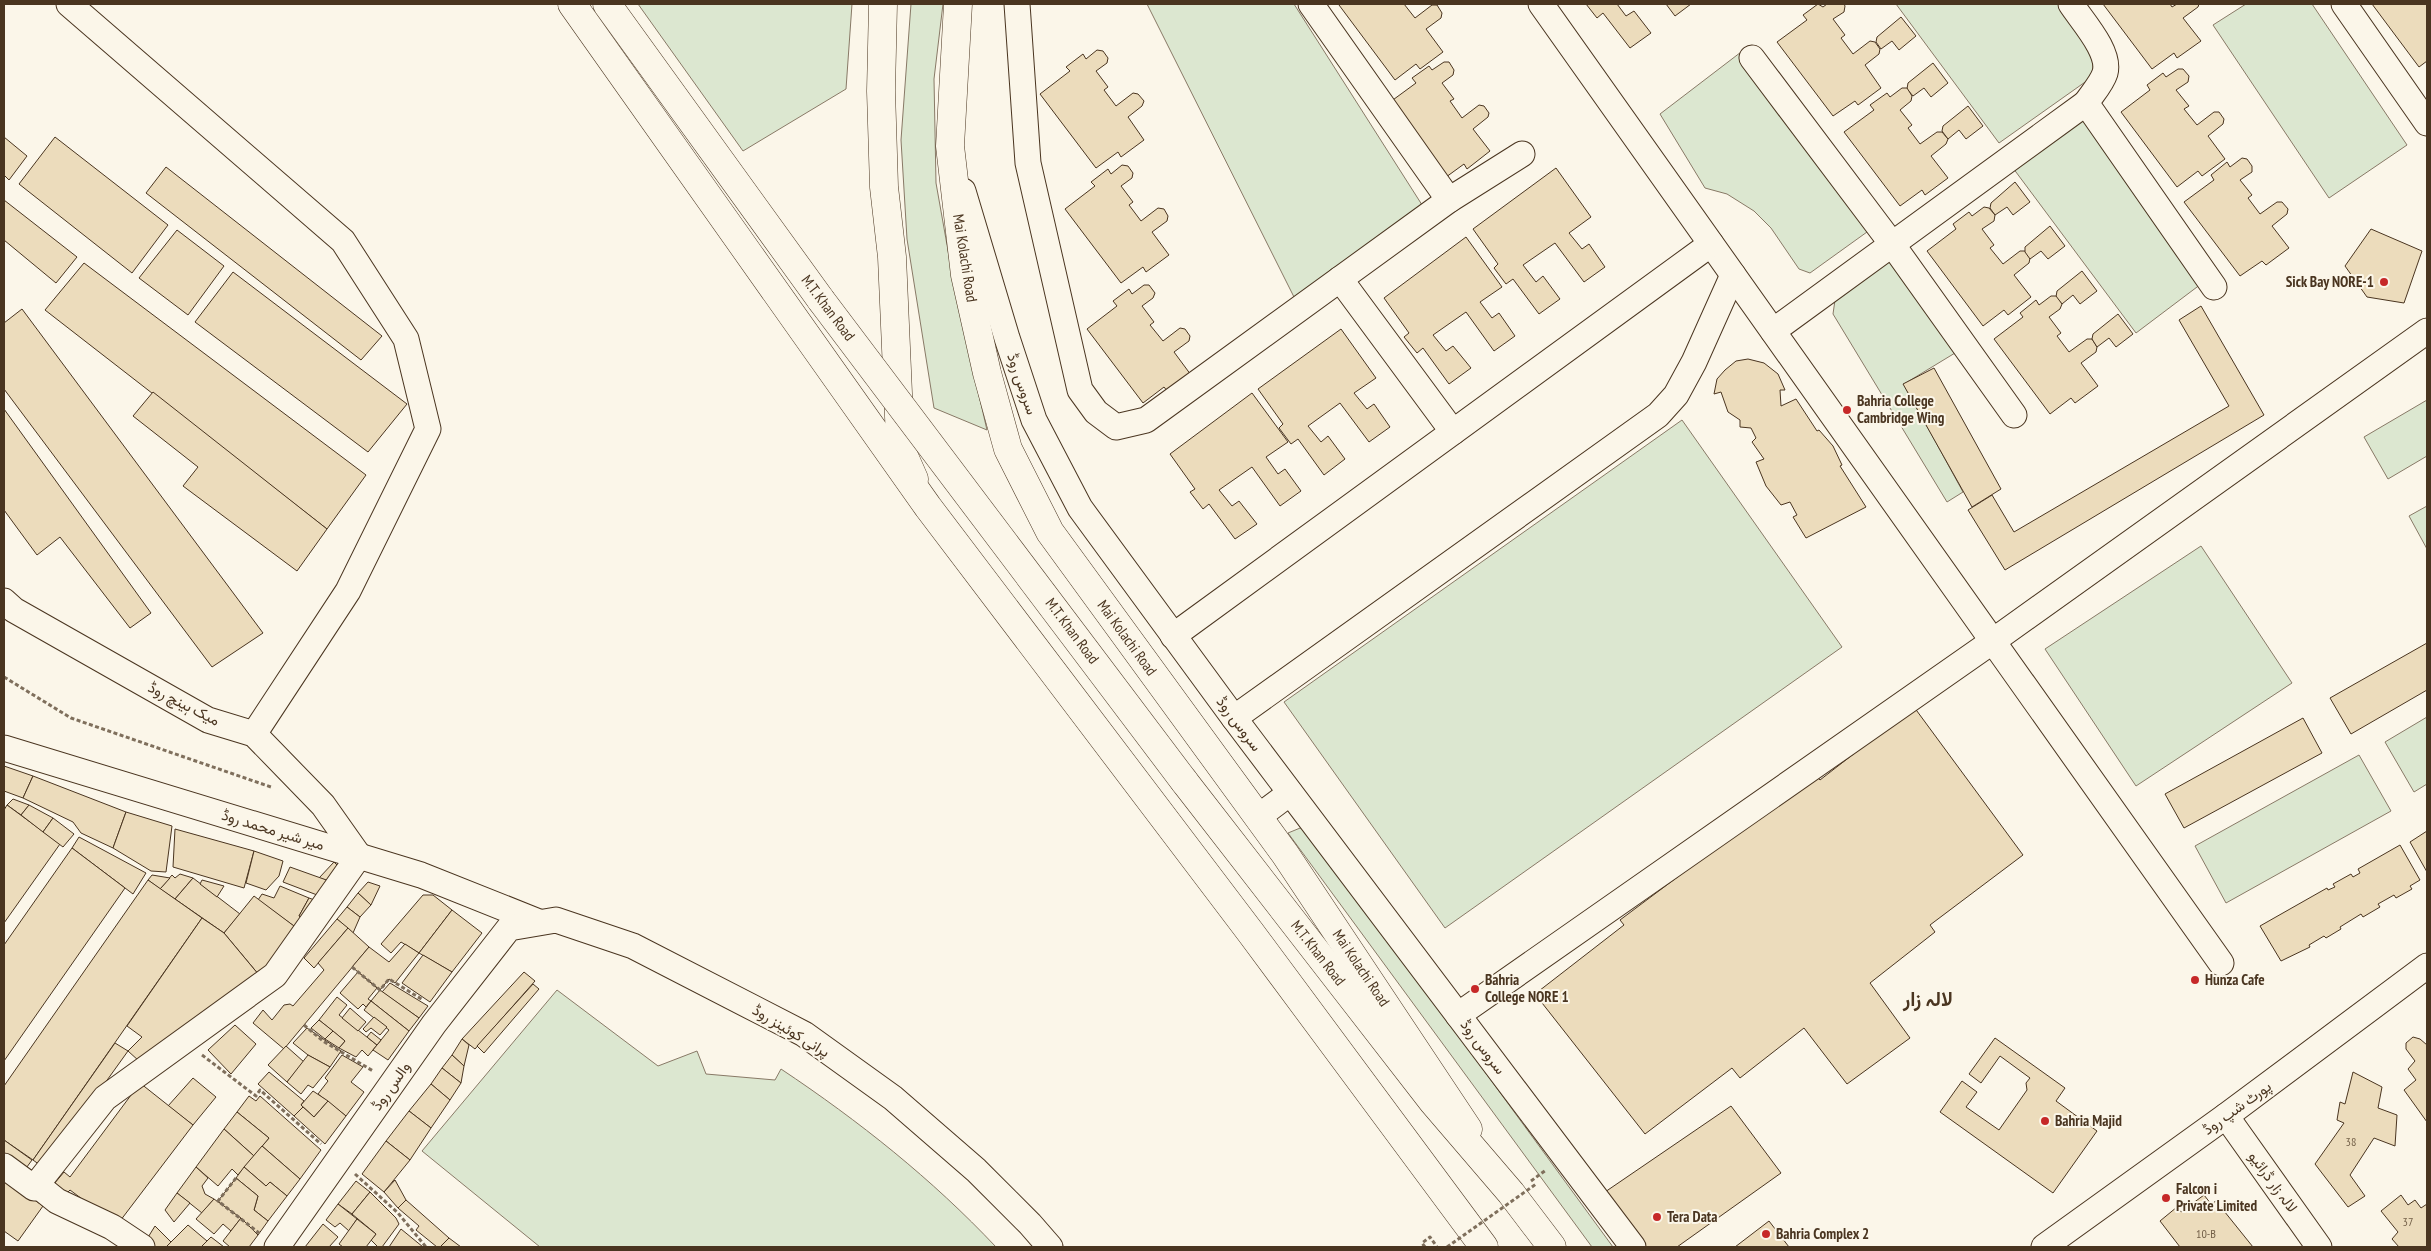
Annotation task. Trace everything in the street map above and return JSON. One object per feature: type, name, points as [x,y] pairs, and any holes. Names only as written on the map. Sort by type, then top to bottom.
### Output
[{"type":"main road","points":[[572,4],[928,507],[1245,925],[1484,1247]]},
{"type":"main road","name":"M.T. Khan Road","points":[[607,4],[821,300],[1184,780],[1433,1102],[1511,1193],[1552,1247]]},
{"type":"main road","points":[[882,4],[881,91],[884,187],[892,257],[901,446],[912,475],[928,507]]},
{"type":"main road","name":"Mai Kolachi Road","points":[[958,4],[950,146],[965,275],[987,373],[1008,450],[1050,532],[1258,817],[1511,1193]]},
{"type":"street","points":[[69,4],[343,241],[406,339],[428,429],[348,591],[254,734]]},
{"type":"street","points":[[1017,4],[1028,163],[1080,390],[1096,412],[1116,427],[1146,420],[1449,200],[1522,154]]},
{"type":"street","points":[[1311,4],[1449,200]]},
{"type":"street","points":[[1541,4],[2221,963]]},
{"type":"street","points":[[1772,331],[2086,103],[2105,74],[2106,64],[2102,49],[2071,4]]},
{"type":"street","points":[[2344,4],[2427,123]]},
{"type":"street","points":[[1752,58],[1892,244],[2014,415]]},
{"type":"street","points":[[2086,103],[2214,287]]},
{"type":"street","name":"سروس روڈ","points":[[950,146],[1007,338],[1034,420],[1080,508],[1290,793],[1633,1247]]},
{"type":"street","points":[[1173,636],[1711,244]]},
{"type":"street","points":[[1234,718],[1658,416],[1676,395],[1694,362],[1733,275]]},
{"type":"street","points":[[1340,279],[1452,432]]},
{"type":"street","points":[[1458,1015],[1993,641],[2427,331]]},
{"type":"street","name":"میک ہینچ روڈ","points":[[4,601],[14,610],[208,720],[254,734],[323,805],[359,856]]},
{"type":"street","name":"میر شیر محمد روڈ","points":[[4,748],[421,875],[539,922]]},
{"type":"street","points":[[1258,817],[1290,793]]},
{"type":"street","points":[[4,1166],[34,1188],[105,1098],[275,975],[359,856]]},
{"type":"street","name":"پرانی کوئینز روڈ","points":[[509,928],[556,920],[633,946],[804,1034],[893,1098],[976,1170],[1030,1224],[1050,1247]]},
{"type":"street","name":"والس روڈ","points":[[270,1242],[338,1160],[443,1012],[509,928]]},
{"type":"street","name":"پورٹ شپ روڈ","points":[[2044,1247],[2226,1116],[2427,966]]},
{"type":"street","name":"لالہ زار ڈرائیو","points":[[2226,1116],[2320,1247]]},
{"type":"street","points":[[37,1184],[57,1201],[112,1227],[142,1247]]},
{"type":"path","points":[[4,677],[71,718],[277,789]]},
{"type":"path","points":[[352,968],[380,990],[389,979],[443,1012]]},
{"type":"path","points":[[304,1025],[323,1041],[392,1083]]},
{"type":"path","points":[[184,1041],[256,1096],[260,1090],[398,1213],[426,1247]]},
{"type":"path","points":[[236,1178],[218,1201],[270,1242]]},
{"type":"path","points":[[1447,1247],[1536,1184]]},
{"type":"path","points":[[1425,1247],[1422,1243],[1430,1237],[1437,1247]]},
{"type":"green space","points":[[638,4],[852,4],[846,89],[743,151]]},
{"type":"green space","points":[[911,4],[943,4],[934,79],[936,183],[957,301],[987,430],[934,408],[907,239],[901,140]]},
{"type":"green space","points":[[1147,4],[1294,4],[1424,208],[1295,299]]},
{"type":"green space","points":[[1896,4],[2060,4],[2093,54],[2093,71],[2088,80],[1999,143]]},
{"type":"green space","points":[[2246,4],[2312,4],[2407,145],[2329,198],[2213,25]]},
{"type":"green space","points":[[1745,49],[1870,225],[1867,232],[1810,273],[1799,269],[1771,228],[1754,211],[1727,194],[1705,188],[1660,114]]},
{"type":"green space","points":[[2084,118],[2201,284],[2136,333],[2010,164]]},
{"type":"green space","points":[[1887,258],[1955,353],[1904,384],[1963,492],[1947,502],[1833,314],[1835,300]]},
{"type":"green space","points":[[2427,400],[2427,456],[2388,479],[2364,437]]},
{"type":"green space","points":[[1682,420],[1842,647],[1445,928],[1284,702]]},
{"type":"green space","points":[[2427,506],[2427,549],[2409,516]]},
{"type":"green space","points":[[2201,546],[2292,683],[2136,786],[2045,649]]},
{"type":"green space","points":[[2427,717],[2427,784],[2414,792],[2385,742]]},
{"type":"green space","points":[[2359,755],[2391,811],[2226,903],[2195,846]]},
{"type":"green space","points":[[1305,826],[1613,1247],[1592,1247],[1288,833]]},
{"type":"green space","points":[[557,990],[658,1066],[697,1051],[706,1074],[775,1080],[781,1069],[839,1109],[894,1152],[972,1222],[996,1247],[540,1247],[422,1151]]},
{"type":"building","points":[[1404,4],[1415,18],[1432,5],[1437,5],[1442,13],[1441,18],[1426,29],[1443,52],[1420,69],[1416,64],[1395,80],[1339,5]]},
{"type":"building","points":[[1586,4],[1617,4],[1626,16],[1634,11],[1651,33],[1630,48],[1603,13],[1597,18]]},
{"type":"building","points":[[1666,4],[1691,4],[1675,16]]},
{"type":"building","points":[[1818,4],[1823,7],[1827,4],[1844,4],[1844,12],[1833,19],[1845,35],[1841,38],[1853,54],[1870,41],[1875,42],[1880,49],[1879,54],[1865,65],[1881,88],[1858,105],[1855,101],[1833,116],[1777,42],[1807,20],[1803,15]]},
{"type":"building","points":[[2103,4],[2170,4],[2172,7],[2177,4],[2199,4],[2198,7],[2183,18],[2201,41],[2177,58],[2174,53],[2152,69]]},
{"type":"building","points":[[2372,4],[2427,4],[2427,61],[2419,67]]},
{"type":"building","points":[[1901,17],[1916,36],[1899,50],[1892,41],[1881,49],[1876,42],[1877,37]]},
{"type":"building","points":[[1097,50],[1103,51],[1108,58],[1107,63],[1096,71],[1108,87],[1104,90],[1116,106],[1133,93],[1138,94],[1144,101],[1142,106],[1128,117],[1144,140],[1121,157],[1118,152],[1096,168],[1040,94],[1070,71],[1066,67],[1083,54],[1086,59]]},
{"type":"building","points":[[1444,62],[1449,62],[1454,70],[1453,75],[1442,83],[1454,99],[1450,101],[1462,118],[1479,105],[1484,106],[1489,113],[1488,117],[1473,129],[1490,151],[1467,169],[1464,164],[1442,180],[1386,105],[1416,83],[1412,78],[1429,66],[1432,70]]},
{"type":"building","points":[[1933,63],[1948,83],[1931,97],[1924,88],[1913,96],[1907,89],[1908,83]]},
{"type":"building","points":[[2178,69],[2183,69],[2189,76],[2188,82],[2176,90],[2189,106],[2184,109],[2197,125],[2214,112],[2219,112],[2224,119],[2223,124],[2208,136],[2225,159],[2202,176],[2198,171],[2177,187],[2121,112],[2150,90],[2147,85],[2163,73],[2166,77]]},
{"type":"building","points":[[1902,88],[1907,88],[1912,96],[1911,101],[1900,110],[1912,125],[1908,128],[1920,144],[1937,132],[1942,132],[1948,139],[1946,144],[1931,156],[1948,178],[1925,195],[1922,190],[1900,206],[1844,132],[1874,110],[1870,105],[1887,93],[1890,97]]},
{"type":"building","points":[[1968,106],[1983,126],[1966,139],[1959,130],[1948,139],[1942,131],[1943,126]]},
{"type":"building","points":[[4,137],[27,156],[9,180],[4,175]]},
{"type":"building","points":[[55,137],[168,225],[132,273],[19,184]]},
{"type":"building","points":[[2242,158],[2247,159],[2252,166],[2252,172],[2240,180],[2252,195],[2248,198],[2260,214],[2277,202],[2282,202],[2288,209],[2287,214],[2272,226],[2289,248],[2266,265],[2262,261],[2240,276],[2184,202],[2214,180],[2211,175],[2227,162],[2230,167]]},
{"type":"building","points":[[1122,165],[1128,166],[1133,173],[1132,178],[1121,186],[1133,202],[1129,205],[1141,221],[1158,208],[1164,209],[1168,216],[1167,221],[1152,232],[1169,255],[1146,272],[1143,267],[1121,283],[1065,209],[1095,186],[1091,182],[1108,169],[1111,174]]},
{"type":"building","points":[[166,167],[382,336],[361,360],[146,193]]},
{"type":"building","points":[[1556,168],[1591,217],[1569,233],[1582,249],[1589,244],[1605,267],[1584,282],[1555,243],[1523,265],[1536,282],[1543,276],[1560,299],[1539,314],[1513,279],[1506,284],[1494,268],[1498,264],[1473,229]]},
{"type":"building","points":[[2015,182],[2030,202],[2013,215],[2007,207],[1995,215],[1990,208],[1991,203]]},
{"type":"building","points":[[4,200],[77,257],[56,283],[4,240]]},
{"type":"building","points":[[1984,207],[1989,208],[1995,215],[1994,221],[1982,229],[1994,245],[1990,248],[2003,264],[2020,251],[2025,251],[2030,258],[2029,263],[2014,275],[2031,297],[2008,315],[2004,310],[1983,326],[1927,251],[1956,229],[1953,224],[1969,212],[1972,216]]},
{"type":"building","points":[[2050,226],[2065,246],[2048,259],[2041,251],[2030,259],[2025,252],[2025,247]]},
{"type":"building","name":"Sick Bay NORE-1","points":[[2371,229],[2422,251],[2404,303],[2367,297],[2345,266]]},
{"type":"building","points":[[177,230],[224,266],[188,315],[139,278]]},
{"type":"building","points":[[1466,237],[1502,287],[1480,302],[1492,318],[1499,313],[1515,336],[1494,351],[1466,312],[1433,335],[1446,351],[1453,346],[1471,368],[1449,384],[1423,348],[1417,353],[1404,337],[1409,333],[1384,298]]},
{"type":"building","points":[[84,263],[366,475],[327,529],[45,310]]},
{"type":"building","points":[[2082,271],[2097,291],[2080,304],[2073,295],[2062,304],[2056,297],[2057,291]]},
{"type":"building","points":[[233,272],[407,404],[368,452],[195,322]]},
{"type":"building","points":[[1144,285],[1149,285],[1155,293],[1153,298],[1142,306],[1154,322],[1150,325],[1163,341],[1180,328],[1185,329],[1190,336],[1189,341],[1174,352],[1191,375],[1168,392],[1164,387],[1143,403],[1087,329],[1117,306],[1113,301],[1129,289],[1132,294]]},
{"type":"building","points":[[2051,296],[2056,296],[2062,304],[2060,309],[2049,317],[2061,333],[2057,336],[2069,352],[2087,339],[2092,339],[2097,347],[2096,352],[2081,363],[2098,386],[2075,403],[2071,398],[2050,414],[1994,339],[2023,317],[2020,313],[2036,300],[2039,305]]},
{"type":"building","points":[[2201,306],[2264,415],[2005,570],[1968,510],[1992,495],[2014,532],[2229,406],[2179,320]]},
{"type":"building","points":[[22,309],[263,633],[212,667],[4,389],[4,323]]},
{"type":"building","points":[[2118,314],[2133,334],[2116,347],[2109,338],[2097,347],[2092,339],[2093,334]]},
{"type":"building","points":[[1341,329],[1376,378],[1354,393],[1367,409],[1374,404],[1390,427],[1369,442],[1340,403],[1308,426],[1321,442],[1328,436],[1345,459],[1324,475],[1298,439],[1291,444],[1279,428],[1283,424],[1258,389]]},
{"type":"building","points":[[1748,359],[1764,363],[1778,374],[1785,390],[1780,390],[1781,406],[1796,399],[1817,431],[1819,430],[1833,446],[1842,465],[1840,466],[1866,507],[1806,538],[1793,517],[1797,515],[1790,502],[1781,505],[1766,486],[1756,462],[1764,459],[1752,442],[1756,438],[1751,428],[1740,427],[1740,420],[1728,412],[1721,392],[1714,394],[1717,379],[1725,370],[1736,361]]},
{"type":"building","points":[[1934,368],[2001,489],[1972,507],[1903,384]]},
{"type":"building","points":[[153,392],[327,529],[297,571],[183,486],[198,467],[133,416]]},
{"type":"building","points":[[1252,393],[1288,442],[1266,457],[1278,474],[1285,469],[1301,491],[1280,506],[1252,467],[1219,490],[1232,506],[1239,501],[1257,524],[1235,539],[1209,504],[1203,509],[1190,492],[1195,489],[1170,454]]},
{"type":"building","points":[[4,409],[151,613],[130,628],[60,537],[37,555],[4,510]]},
{"type":"building","points":[[2427,643],[2427,690],[2351,734],[2330,698]]},
{"type":"building","points":[[1914,707],[2023,855],[1930,925],[1935,932],[1870,983],[1910,1038],[1847,1084],[1804,1028],[1740,1078],[1732,1068],[1645,1134],[1535,994],[1624,925],[1620,920],[1815,774],[1820,780]]},
{"type":"building","points":[[2303,718],[2322,753],[2184,828],[2165,794]]},
{"type":"building","points":[[4,766],[33,776],[23,798],[4,791]]},
{"type":"building","points":[[33,776],[126,812],[113,848],[81,833],[73,822],[23,798]]},
{"type":"building","points":[[13,799],[29,805],[21,815],[7,805]]},
{"type":"building","points":[[7,805],[60,844],[4,923],[4,810]]},
{"type":"building","points":[[29,805],[53,818],[43,832],[21,815]]},
{"type":"building","points":[[126,812],[172,826],[166,872],[151,871],[113,848]]},
{"type":"building","points":[[53,818],[74,834],[63,847],[43,832]]},
{"type":"building","points":[[175,829],[254,851],[244,888],[173,867]]},
{"type":"building","points":[[2427,831],[2427,872],[2410,842]]},
{"type":"building","points":[[79,837],[146,873],[133,894],[72,848]]},
{"type":"building","points":[[2400,845],[2420,880],[2410,886],[2412,889],[2396,898],[2394,895],[2378,904],[2380,907],[2363,917],[2361,914],[2326,938],[2324,936],[2309,945],[2310,947],[2281,961],[2260,926],[2327,888],[2328,890],[2335,887],[2333,884],[2351,874],[2353,877],[2360,873],[2358,869]]},
{"type":"building","points":[[72,848],[125,888],[4,1061],[4,945]]},
{"type":"building","points":[[254,851],[283,861],[279,876],[266,890],[246,883]]},
{"type":"building","points":[[334,862],[342,870],[332,882],[319,878]]},
{"type":"building","points":[[290,867],[332,882],[325,898],[283,882]]},
{"type":"building","points":[[180,874],[193,878],[175,899],[160,889],[172,875],[175,878]]},
{"type":"building","points":[[152,875],[170,878],[160,889],[148,880]]},
{"type":"building","points":[[193,878],[240,914],[224,933],[175,899]]},
{"type":"building","points":[[148,880],[202,918],[33,1160],[4,1140],[4,1086]]},
{"type":"building","points":[[202,880],[224,886],[217,897],[200,884]]},
{"type":"building","points":[[368,882],[380,886],[371,905],[358,893]]},
{"type":"building","points":[[280,886],[309,898],[299,916],[305,920],[298,929],[258,900],[262,894],[274,898]]},
{"type":"building","points":[[358,893],[371,905],[360,917],[347,907]]},
{"type":"building","points":[[423,895],[433,895],[452,910],[419,953],[401,942],[391,953],[381,944]]},
{"type":"building","points":[[254,896],[298,929],[259,975],[224,933]]},
{"type":"building","points":[[309,898],[320,902],[305,920],[299,916]]},
{"type":"building","points":[[347,907],[360,917],[353,933],[337,919]]},
{"type":"building","points":[[452,910],[482,933],[452,972],[419,953]]},
{"type":"building","points":[[202,918],[224,933],[259,975],[139,1061],[128,1051],[142,1037],[127,1026]]},
{"type":"building","points":[[337,919],[348,928],[314,968],[304,958]]},
{"type":"building","points":[[348,928],[369,947],[284,1049],[253,1023],[263,1010],[272,1020],[284,1005],[290,1004],[293,1006],[324,970],[318,963]]},
{"type":"building","points":[[405,944],[419,953],[395,983],[389,979],[380,990],[352,967],[369,947],[389,962]]},
{"type":"building","points":[[423,955],[452,972],[430,1002],[402,983]]},
{"type":"building","points":[[358,972],[377,988],[368,999],[371,1001],[366,1007],[363,1004],[358,1009],[340,993]]},
{"type":"building","points":[[524,972],[535,981],[475,1049],[462,1039]]},
{"type":"building","points":[[390,983],[428,1006],[419,1018],[382,992]]},
{"type":"building","points":[[533,984],[539,989],[484,1053],[477,1046]]},
{"type":"building","points":[[380,990],[419,1018],[409,1031],[371,1001]]},
{"type":"building","points":[[337,997],[347,1005],[339,1015],[377,1045],[368,1056],[362,1050],[356,1057],[339,1048],[345,1041],[319,1020]]},
{"type":"building","points":[[371,1001],[409,1031],[388,1060],[373,1050],[389,1030],[364,1010]]},
{"type":"building","points":[[350,1008],[366,1022],[358,1031],[342,1018]]},
{"type":"building","points":[[374,1017],[387,1027],[380,1035],[371,1028],[366,1032],[363,1029]]},
{"type":"building","points":[[319,1020],[333,1031],[325,1039],[311,1028]]},
{"type":"building","points":[[235,1025],[256,1044],[231,1074],[208,1050]]},
{"type":"building","points":[[307,1028],[341,1051],[330,1067],[308,1055],[293,1043]]},
{"type":"building","points":[[333,1031],[345,1041],[339,1048],[325,1039]]},
{"type":"building","points":[[371,1032],[381,1040],[377,1045],[367,1037]]},
{"type":"building","points":[[2413,1037],[2420,1039],[2427,1045],[2427,1122],[2404,1090],[2416,1080],[2408,1069],[2415,1061],[2406,1049],[2406,1043]]},
{"type":"building","name":"Bahria Majid","points":[[1995,1038],[2065,1088],[2056,1101],[2097,1131],[2053,1193],[1940,1112],[1962,1081],[1977,1092],[1966,1107],[1999,1130],[2027,1090],[2026,1083],[2030,1078],[2000,1056],[1981,1083],[1969,1074]]},
{"type":"building","points":[[462,1039],[469,1045],[464,1066],[452,1055]]},
{"type":"building","points":[[115,1043],[128,1051],[44,1168],[33,1160]]},
{"type":"building","points":[[286,1046],[304,1062],[287,1082],[268,1065]]},
{"type":"building","points":[[308,1055],[330,1067],[313,1088],[308,1085],[301,1094],[287,1082]]},
{"type":"building","points":[[342,1055],[363,1067],[351,1082],[364,1092],[346,1116],[318,1094],[328,1081],[325,1078]]},
{"type":"building","points":[[452,1055],[464,1066],[461,1083],[442,1068]]},
{"type":"building","points":[[442,1068],[461,1083],[450,1100],[431,1084]]},
{"type":"building","points":[[269,1072],[304,1101],[301,1105],[303,1107],[294,1116],[258,1084]]},
{"type":"building","points":[[2353,1072],[2382,1087],[2378,1108],[2397,1115],[2395,1146],[2374,1138],[2350,1175],[2365,1196],[2348,1207],[2315,1164],[2344,1123],[2337,1120],[2340,1102],[2345,1104]]},
{"type":"building","points":[[193,1078],[216,1097],[193,1125],[168,1106]]},
{"type":"building","points":[[140,1083],[193,1125],[117,1225],[70,1190],[66,1194],[54,1184],[64,1172],[70,1177]]},
{"type":"building","points":[[431,1084],[450,1100],[431,1128],[409,1111]]},
{"type":"building","points":[[313,1091],[328,1101],[314,1117],[301,1105]]},
{"type":"building","points":[[249,1096],[256,1101],[260,1096],[321,1150],[300,1179],[262,1146],[269,1138],[237,1112]]},
{"type":"building","points":[[328,1101],[346,1116],[325,1144],[294,1116],[303,1107],[314,1117]]},
{"type":"building","points":[[1731,1106],[1781,1173],[1677,1247],[1646,1247],[1605,1192]]},
{"type":"building","points":[[409,1111],[431,1128],[410,1160],[386,1141]]},
{"type":"building","points":[[237,1112],[269,1138],[254,1156],[224,1129]]},
{"type":"building","points":[[224,1129],[254,1156],[238,1175],[232,1169],[218,1186],[196,1167]]},
{"type":"building","points":[[4,1140],[32,1160],[24,1171],[4,1158]]},
{"type":"building","points":[[386,1141],[410,1160],[384,1192],[362,1174]]},
{"type":"building","points":[[262,1146],[300,1179],[287,1196],[270,1182],[266,1186],[244,1167]]},
{"type":"building","points":[[196,1167],[208,1178],[202,1186],[205,1194],[214,1199],[202,1213],[177,1193]]},
{"type":"building","points":[[244,1167],[266,1186],[270,1182],[287,1196],[268,1221],[254,1210],[258,1196],[236,1178]]},
{"type":"building","points":[[4,1178],[43,1206],[18,1241],[4,1231]]},
{"type":"building","points":[[236,1178],[258,1196],[254,1210],[268,1221],[258,1235],[218,1201]]},
{"type":"building","points":[[395,1180],[406,1200],[398,1208],[384,1192]]},
{"type":"building","points":[[356,1181],[370,1192],[352,1214],[338,1204]]},
{"type":"building","points":[[370,1192],[396,1218],[399,1224],[382,1247],[378,1247],[371,1240],[376,1234],[352,1214]]},
{"type":"building","points":[[177,1193],[190,1203],[174,1222],[165,1210]]},
{"type":"building","points":[[2204,1195],[2211,1204],[2216,1201],[2253,1247],[2180,1247],[2160,1221],[2177,1207],[2181,1212]]},
{"type":"building","points":[[2401,1195],[2408,1205],[2415,1200],[2421,1208],[2427,1204],[2427,1247],[2399,1247],[2392,1239],[2398,1232],[2381,1211]]},
{"type":"building","points":[[214,1199],[241,1218],[231,1231],[223,1224],[214,1234],[196,1219]]},
{"type":"building","points":[[406,1200],[449,1238],[440,1247],[437,1247],[416,1230],[419,1226],[398,1208]]},
{"type":"building","points":[[338,1204],[357,1219],[349,1231],[340,1223],[335,1227],[326,1220]]},
{"type":"building","points":[[241,1218],[258,1235],[249,1247],[230,1247],[223,1241]]},
{"type":"building","points":[[357,1219],[376,1234],[366,1247],[343,1247],[339,1244]]},
{"type":"building","name":"Bahria Complex 2","points":[[1769,1221],[1789,1247],[1735,1247]]},
{"type":"building","points":[[323,1224],[338,1237],[329,1247],[305,1247]]},
{"type":"building","points":[[188,1225],[207,1241],[202,1247],[166,1247]]},
{"type":"building","points":[[155,1226],[171,1242],[166,1247],[142,1247]]},
{"type":"building","points":[[401,1229],[423,1247],[389,1247]]},
{"type":"building","points":[[211,1237],[224,1247],[201,1247]]},
{"type":"building","points":[[449,1238],[461,1247],[440,1247]]},
{"type":"place","name":"Sick Bay NORE-1","points":[[2384,282]]},
{"type":"place","name":"Bahria College Cambridge Wing","points":[[1847,410]]},
{"type":"place","name":"Hunza Cafe","points":[[2195,980]]},
{"type":"place","name":"Bahria College NORE 1","points":[[1475,989]]},
{"type":"place","name":"Bahria Majid","points":[[2045,1121]]},
{"type":"place","name":"Falcon i Private Limited","points":[[2166,1198]]},
{"type":"place","name":"Tera Data","points":[[1657,1217]]},
{"type":"place","name":"Bahria Complex 2","points":[[1766,1234]]},
{"type":"district","name":"لالہ زار","points":[[1928,999]]}]
